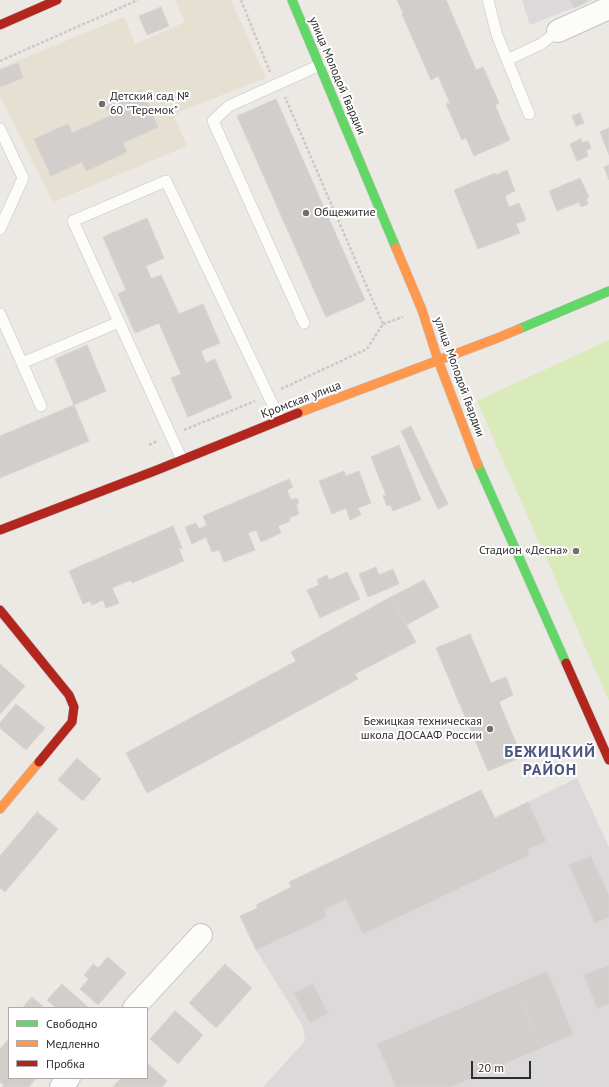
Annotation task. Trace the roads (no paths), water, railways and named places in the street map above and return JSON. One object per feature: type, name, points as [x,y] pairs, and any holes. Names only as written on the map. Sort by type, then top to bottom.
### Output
[{"type":"street","points":[[0,25],[56,0]]},
{"type":"street","name":"улица Молодой Гвардии","points":[[292,0],[422,310],[438,360],[483,478],[609,760]]},
{"type":"street","points":[[558,31],[609,8]]},
{"type":"street","name":"Кромская улица","points":[[0,530],[150,473],[280,420],[495,339],[609,290]]},
{"type":"street","points":[[0,610],[69,695],[74,707],[72,722],[0,809]]},
{"type":"street","points":[[135,1007],[201,935]]},
{"type":"street","points":[[61,1087],[68,1079]]},
{"type":"lane","points":[[488,0],[497,35],[529,114]]},
{"type":"lane","points":[[507,60],[542,44],[558,31]]},
{"type":"lane","points":[[304,323],[213,121],[229,106],[320,65]]},
{"type":"lane","points":[[0,129],[23,178],[0,229]]},
{"type":"lane","points":[[182,460],[73,221],[166,181],[280,420]]},
{"type":"lane","points":[[0,314],[41,406]]},
{"type":"lane","points":[[22,363],[119,322]]},
{"type":"place","name":"Детский сад № 60 \"Теремок\"","points":[[102,104]]},
{"type":"place","name":"Общежитие","points":[[306,213]]},
{"type":"place","name":"Стадион «Десна»","points":[[576,551]]},
{"type":"place","name":"Бежицкая техническая школа ДОСААФ России","points":[[490,729]]},
{"type":"district","name":"БЕЖИЦКИЙ РАЙОН","points":[[550,761]]}]
